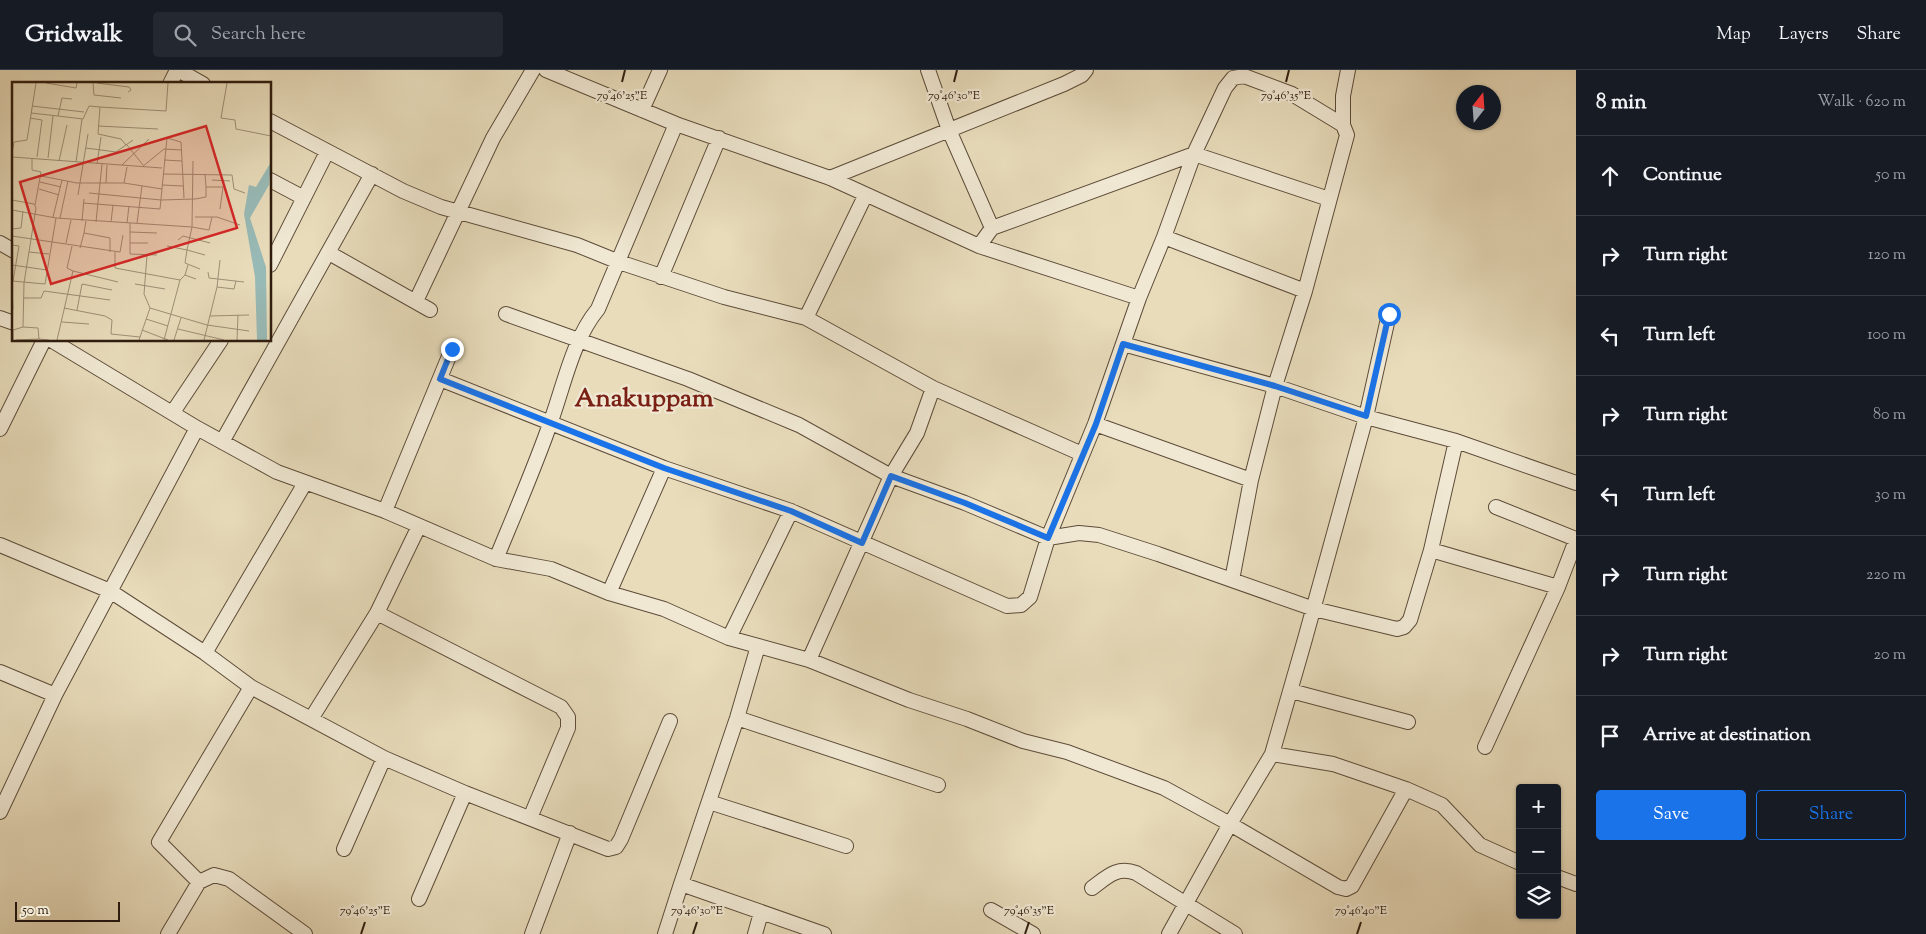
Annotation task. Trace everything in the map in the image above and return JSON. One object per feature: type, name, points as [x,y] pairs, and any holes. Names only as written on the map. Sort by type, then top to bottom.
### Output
[{"type":"street","points":[[171,82],[177,70],[199,82]]},
{"type":"street","points":[[416,301],[460,214],[494,138],[533,70]]},
{"type":"street","points":[[546,70],[676,124],[830,178],[865,196],[979,246],[1139,298]]},
{"type":"street","points":[[642,110],[660,70]]},
{"type":"street","points":[[928,70],[949,130],[992,228]]},
{"type":"street","points":[[830,178],[1064,84],[1086,70]]},
{"type":"street","points":[[1232,580],[1251,480],[1275,386],[1305,291],[1347,136],[1343,125],[1343,96],[1348,70]]},
{"type":"street","points":[[440,379],[664,468],[791,511],[1007,606],[1021,605],[1030,597],[1048,538],[1096,424],[1139,298],[1164,237],[1194,154],[1225,88],[1233,78],[1244,76],[1292,94],[1343,125]]},
{"type":"street","points":[[271,122],[403,191],[460,214],[577,245],[661,277],[724,297],[806,318],[933,388],[1082,454]]},
{"type":"street","points":[[496,559],[551,423],[580,341],[591,318],[598,309],[619,262],[676,124]]},
{"type":"street","points":[[661,277],[719,138]]},
{"type":"street","points":[[272,259],[327,152]]},
{"type":"street","points":[[979,246],[992,228],[1194,154],[1329,199]]},
{"type":"street","points":[[222,442],[372,174]]},
{"type":"street","points":[[271,181],[304,198]]},
{"type":"street","points":[[806,318],[865,196]]},
{"type":"street","points":[[1164,237],[1305,291]]},
{"type":"street","points":[[0,243],[12,249]]},
{"type":"street","points":[[329,253],[430,310]]},
{"type":"street","points":[[506,314],[688,379],[799,425],[891,476],[965,503],[1048,538],[1079,534],[1099,535],[1314,609],[1397,629],[1404,627],[1410,620],[1431,550],[1456,441]]},
{"type":"street","points":[[1169,934],[1230,824],[1272,754],[1314,609],[1366,416],[1389,314]]},
{"type":"street","points":[[0,318],[12,323]]},
{"type":"street","points":[[0,430],[44,341]]},
{"type":"street","points":[[53,341],[197,428],[277,472],[386,512],[496,559],[551,569],[609,593],[664,609],[729,638],[809,660],[900,697],[1022,741],[1066,752],[1164,788],[1338,887],[1346,889],[1352,886],[1406,789]]},
{"type":"street","points":[[173,412],[219,341]]},
{"type":"street","points":[[1123,344],[1275,386],[1366,416],[1456,441],[1576,483]]},
{"type":"street","points":[[386,512],[452,349]]},
{"type":"street","points":[[809,660],[891,476],[917,433],[933,388]]},
{"type":"street","points":[[1096,424],[1251,480]]},
{"type":"street","points":[[0,810],[55,695],[197,428]]},
{"type":"street","points":[[609,593],[664,468]]},
{"type":"street","points":[[205,652],[305,483]]},
{"type":"street","points":[[1486,747],[1558,587],[1576,539],[1496,507]]},
{"type":"street","points":[[729,638],[791,511]]},
{"type":"street","points":[[311,718],[377,613],[419,526]]},
{"type":"street","points":[[0,545],[110,591],[205,652],[251,687],[384,758],[465,793],[608,848],[616,847],[670,721]]},
{"type":"street","points":[[1431,550],[1558,587]]},
{"type":"street","points":[[377,613],[561,706],[568,717],[568,728],[530,818]]},
{"type":"street","points":[[665,934],[737,718],[758,646]]},
{"type":"street","points":[[0,672],[55,695]]},
{"type":"street","points":[[199,882],[159,842],[251,687]]},
{"type":"street","points":[[1290,691],[1408,722]]},
{"type":"street","points":[[737,718],[938,785]]},
{"type":"street","points":[[1272,754],[1333,764],[1406,789],[1442,806],[1480,845],[1516,861]]},
{"type":"street","points":[[344,849],[384,758]]},
{"type":"street","points":[[420,899],[465,793]]},
{"type":"street","points":[[709,802],[846,846]]},
{"type":"street","points":[[532,934],[570,833]]},
{"type":"street","points":[[1092,888],[1113,872],[1126,869],[1235,934]]},
{"type":"street","points":[[168,934],[199,882],[214,875],[229,879],[305,934]]},
{"type":"street","points":[[1561,878],[1576,884]]},
{"type":"street","points":[[681,884],[817,933]]},
{"type":"street","points":[[991,910],[1033,934]]},
{"type":"street","points":[[755,934],[761,913]]},
{"type":"district","name":"Anakuppam","points":[[644,399]]},
{"type":"route","points":[[452,349],[440,379],[664,468],[791,511],[862,543],[891,476],[965,503],[1048,538],[1096,424],[1123,344],[1275,386],[1366,416],[1389,314]]}]
